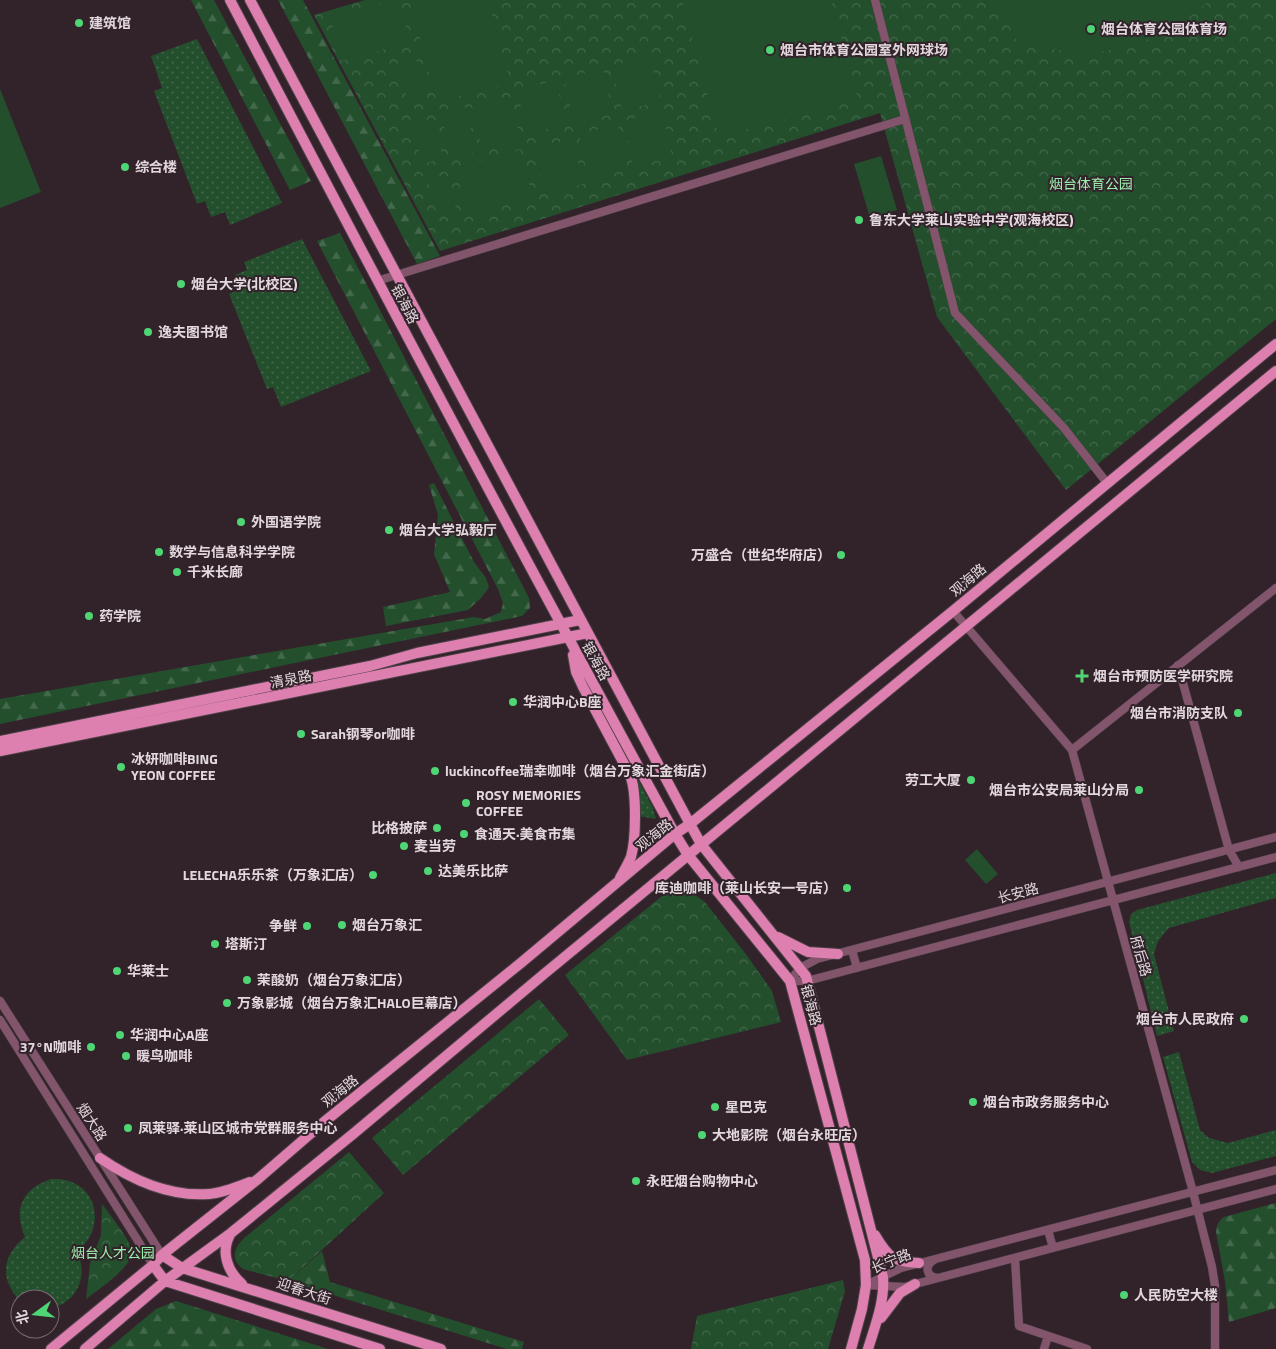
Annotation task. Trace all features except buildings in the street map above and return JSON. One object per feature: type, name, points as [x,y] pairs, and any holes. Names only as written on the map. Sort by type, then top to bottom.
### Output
[{"type":"main road","name":"银海路","points":[[230,0],[377,281],[675,834],[688,855],[790,981],[865,1260],[866,1285],[862,1309],[851,1349]]},
{"type":"main road","name":"银海路","points":[[250,0],[701,844],[806,976],[883,1282],[880,1311],[868,1349]]},
{"type":"main road","name":"观海路","points":[[51,1349],[258,1179],[324,1122],[612,889],[675,834],[690,824],[953,611],[1276,344]]},
{"type":"main road","points":[[85,1349],[165,1281],[231,1234],[353,1134],[701,844],[1276,371]]},
{"type":"main road","name":"清泉路","points":[[0,741],[370,666],[417,653],[580,620]]},
{"type":"main road","name":"清泉路","points":[[0,751],[570,642],[588,633]]},
{"type":"main road","points":[[570,642],[576,672],[630,775],[635,789],[631,857],[612,889]]},
{"type":"main road","points":[[773,935],[808,952],[838,954]]},
{"type":"main road","points":[[100,1158],[120,1172],[144,1183],[170,1191],[210,1194],[228,1190],[258,1179]]},
{"type":"main road","points":[[870,1228],[880,1244],[895,1260],[919,1263]]},
{"type":"main road","points":[[231,1234],[227,1241],[227,1262],[236,1279],[245,1287]]},
{"type":"main road","name":"迎春大街","points":[[162,1256],[182,1268],[440,1349]]},
{"type":"main road","points":[[153,1265],[165,1281],[380,1349]]},
{"type":"main road","points":[[874,1330],[883,1313],[900,1293],[915,1284]]},
{"type":"street","points":[[875,0],[954,313],[1064,428],[1107,483]]},
{"type":"street","points":[[377,281],[905,119]]},
{"type":"street","points":[[1072,750],[1276,588]]},
{"type":"street","name":"府后路","points":[[953,611],[1072,750],[1198,1209],[1212,1267],[1215,1286],[1215,1349]]},
{"type":"street","points":[[1178,665],[1229,850],[1239,867]]},
{"type":"street","name":"长安路","points":[[790,981],[800,968],[817,959],[1276,837]]},
{"type":"street","points":[[790,981],[807,981],[1276,857]]},
{"type":"street","points":[[852,950],[857,968]]},
{"type":"street","name":"烟大路","points":[[0,1001],[162,1256]]},
{"type":"street","name":"烟大路","points":[[0,1020],[153,1265]]},
{"type":"street","name":"长宁路","points":[[883,1282],[901,1268],[1276,1170]]},
{"type":"street","name":"长宁路","points":[[866,1285],[883,1282],[904,1287],[1276,1189]]},
{"type":"street","points":[[1048,1230],[1053,1248]]},
{"type":"street","points":[[1015,1258],[1019,1326],[1087,1349]]},
{"type":"street","points":[[936,1259],[928,1264],[928,1274],[932,1277],[942,1277]]},
{"type":"street","points":[[1044,1349],[1048,1336]]},
{"type":"green space","points":[[191,0],[214,0],[311,181],[290,190]]},
{"type":"green space","points":[[278,0],[303,0],[440,256],[417,264]]},
{"type":"green space","name":"烟台体育公园","points":[[365,0],[1276,0],[1276,319],[1066,490],[937,317],[880,113],[440,251],[314,15]]},
{"type":"green space","points":[[398,0],[410,42],[342,61],[330,17]]},
{"type":"green space","points":[[410,0],[488,0],[510,82],[437,102]]},
{"type":"green space","name":"烟台市体育公园室外网球场","points":[[682,0],[831,0],[858,100],[719,137]]},
{"type":"green space","name":"烟台体育公园体育场","points":[[982,0],[1210,0],[1180,23],[1146,40],[1109,50],[1072,52],[1039,46],[1008,36],[1014,25],[997,14]]},
{"type":"green space","points":[[197,39],[282,203],[230,225],[225,212],[211,217],[205,201],[197,204],[154,91],[162,88],[151,56]]},
{"type":"green space","points":[[650,57],[661,102],[622,110],[611,66]]},
{"type":"green space","points":[[416,59],[425,94],[407,99],[397,64]]},
{"type":"green space","points":[[603,69],[613,114],[574,123],[564,78]]},
{"type":"green space","points":[[556,81],[566,125],[527,134],[517,89]]},
{"type":"green space","points":[[0,89],[41,192],[0,208]]},
{"type":"green space","points":[[511,97],[521,142],[482,151],[472,106]]},
{"type":"green space","points":[[465,106],[477,152],[453,158],[440,112]]},
{"type":"green space","points":[[662,112],[672,157],[633,166],[623,121]]},
{"type":"green space","points":[[431,119],[443,158],[423,164],[411,125]]},
{"type":"green space","points":[[618,125],[628,170],[589,179],[579,134]]},
{"type":"green space","points":[[573,139],[583,184],[544,193],[534,148]]},
{"type":"green space","points":[[520,150],[533,197],[468,216],[455,168]]},
{"type":"green space","points":[[881,156],[897,210],[870,218],[854,164]]},
{"type":"green space","points":[[446,175],[457,212],[438,217],[428,182]]},
{"type":"green space","points":[[340,233],[529,598],[530,608],[522,616],[0,724],[0,699],[474,617],[485,619],[501,612],[503,603],[498,589],[317,241]]},
{"type":"green space","points":[[302,239],[371,371],[281,407],[273,387],[267,389],[229,294],[241,289],[235,275],[247,270],[244,262]]},
{"type":"green space","points":[[434,483],[474,562],[486,578],[489,587],[481,598],[468,610],[386,626],[383,607],[450,592],[434,554],[438,515],[429,485]]},
{"type":"green space","points":[[590,689],[653,808],[656,819],[638,816],[638,793],[587,690]]},
{"type":"green space","points":[[977,849],[998,874],[986,884],[965,860]]},
{"type":"green space","points":[[1276,873],[1276,898],[1169,928],[1158,941],[1154,954],[1174,1031],[1157,1036],[1129,922],[1131,914],[1137,910]]},
{"type":"green space","points":[[678,883],[705,902],[748,957],[772,991],[781,1022],[627,1060],[565,975]]},
{"type":"green space","points":[[539,999],[569,1035],[403,1175],[372,1138]]},
{"type":"green space","points":[[1179,1052],[1200,1130],[1209,1138],[1228,1143],[1276,1130],[1276,1156],[1212,1173],[1200,1170],[1192,1162],[1163,1057]]},
{"type":"green space","points":[[349,1152],[384,1193],[288,1281],[243,1269],[236,1262],[235,1254],[237,1246],[243,1239]]},
{"type":"green space","points":[[51,1179],[60,1179],[74,1183],[90,1197],[94,1206],[94,1226],[90,1236],[76,1251],[82,1269],[78,1287],[67,1301],[60,1304],[60,1289],[11,1289],[6,1276],[6,1268],[11,1252],[25,1237],[20,1218],[20,1209],[23,1201],[33,1188]]},
{"type":"green space","points":[[1276,1203],[1276,1308],[1229,1322],[1225,1281],[1216,1232],[1218,1224],[1224,1217]]},
{"type":"green space","name":"烟台人才公园","points":[[102,1204],[127,1239],[131,1249],[131,1256],[122,1270],[86,1299],[90,1264],[101,1235]]},
{"type":"green space","points":[[322,1251],[330,1282],[524,1342],[522,1349],[507,1349],[288,1281]]},
{"type":"green space","points":[[843,1280],[845,1291],[828,1349],[691,1349],[697,1316]]},
{"type":"green space","points":[[176,1301],[328,1349],[108,1349],[156,1309]]},
{"type":"place","name":"建筑馆","points":[[79,23]]},
{"type":"place","name":"烟台体育公园体育场","points":[[1091,29]]},
{"type":"place","name":"烟台市体育公园室外网球场","points":[[770,50]]},
{"type":"place","name":"综合楼","points":[[125,167]]},
{"type":"place","name":"鲁东大学莱山实验中学(观海校区)","points":[[859,220]]},
{"type":"place","name":"烟台大学(北校区)","points":[[181,284]]},
{"type":"place","name":"逸夫图书馆","points":[[148,332]]},
{"type":"place","name":"外国语学院","points":[[241,522]]},
{"type":"place","name":"烟台大学弘毅厅","points":[[389,530]]},
{"type":"place","name":"数学与信息科学学院","points":[[159,552]]},
{"type":"place","name":"万盛合（世纪华府店）","points":[[841,555]]},
{"type":"place","name":"千米长廊","points":[[177,572]]},
{"type":"place","name":"药学院","points":[[89,616]]},
{"type":"place","name":"烟台市预防医学研究院","points":[[1082,676]]},
{"type":"place","name":"华润中心B座","points":[[513,702]]},
{"type":"place","name":"烟台市消防支队","points":[[1238,713]]},
{"type":"place","name":"Sarah钢琴or咖啡","points":[[301,734]]},
{"type":"place","name":"冰妍咖啡BING YEON COFFEE","points":[[121,767]]},
{"type":"place","name":"luckincoffee瑞幸咖啡（烟台万象汇金街店）","points":[[435,771]]},
{"type":"place","name":"劳工大厦","points":[[971,780]]},
{"type":"place","name":"烟台市公安局莱山分局","points":[[1139,790]]},
{"type":"place","name":"ROSY MEMORIES COFFEE","points":[[466,803]]},
{"type":"place","name":"比格披萨","points":[[437,828]]},
{"type":"place","name":"食通天·美食市集","points":[[464,834]]},
{"type":"place","name":"麦当劳","points":[[404,846]]},
{"type":"place","name":"达美乐比萨","points":[[428,871]]},
{"type":"place","name":"LELECHA乐乐茶（万象汇店）","points":[[373,875]]},
{"type":"place","name":"库迪咖啡（莱山长安一号店）","points":[[847,888]]},
{"type":"place","name":"烟台万象汇","points":[[342,925]]},
{"type":"place","name":"争鲜","points":[[307,926]]},
{"type":"place","name":"塔斯汀","points":[[215,944]]},
{"type":"place","name":"华莱士","points":[[117,971]]},
{"type":"place","name":"茉酸奶（烟台万象汇店）","points":[[247,980]]},
{"type":"place","name":"万象影城（烟台万象汇HALO巨幕店）","points":[[227,1003]]},
{"type":"place","name":"烟台市人民政府","points":[[1244,1019]]},
{"type":"place","name":"华润中心A座","points":[[120,1035]]},
{"type":"place","name":"37°N咖啡","points":[[91,1047]]},
{"type":"place","name":"暖鸟咖啡","points":[[126,1056]]},
{"type":"place","name":"烟台市政务服务中心","points":[[973,1102]]},
{"type":"place","name":"星巴克","points":[[715,1107]]},
{"type":"place","name":"凤莱驿·莱山区城市党群服务中心","points":[[128,1128]]},
{"type":"place","name":"大地影院（烟台永旺店）","points":[[702,1135]]},
{"type":"place","name":"永旺烟台购物中心","points":[[636,1181]]},
{"type":"place","name":"人民防空大楼","points":[[1124,1295]]}]
